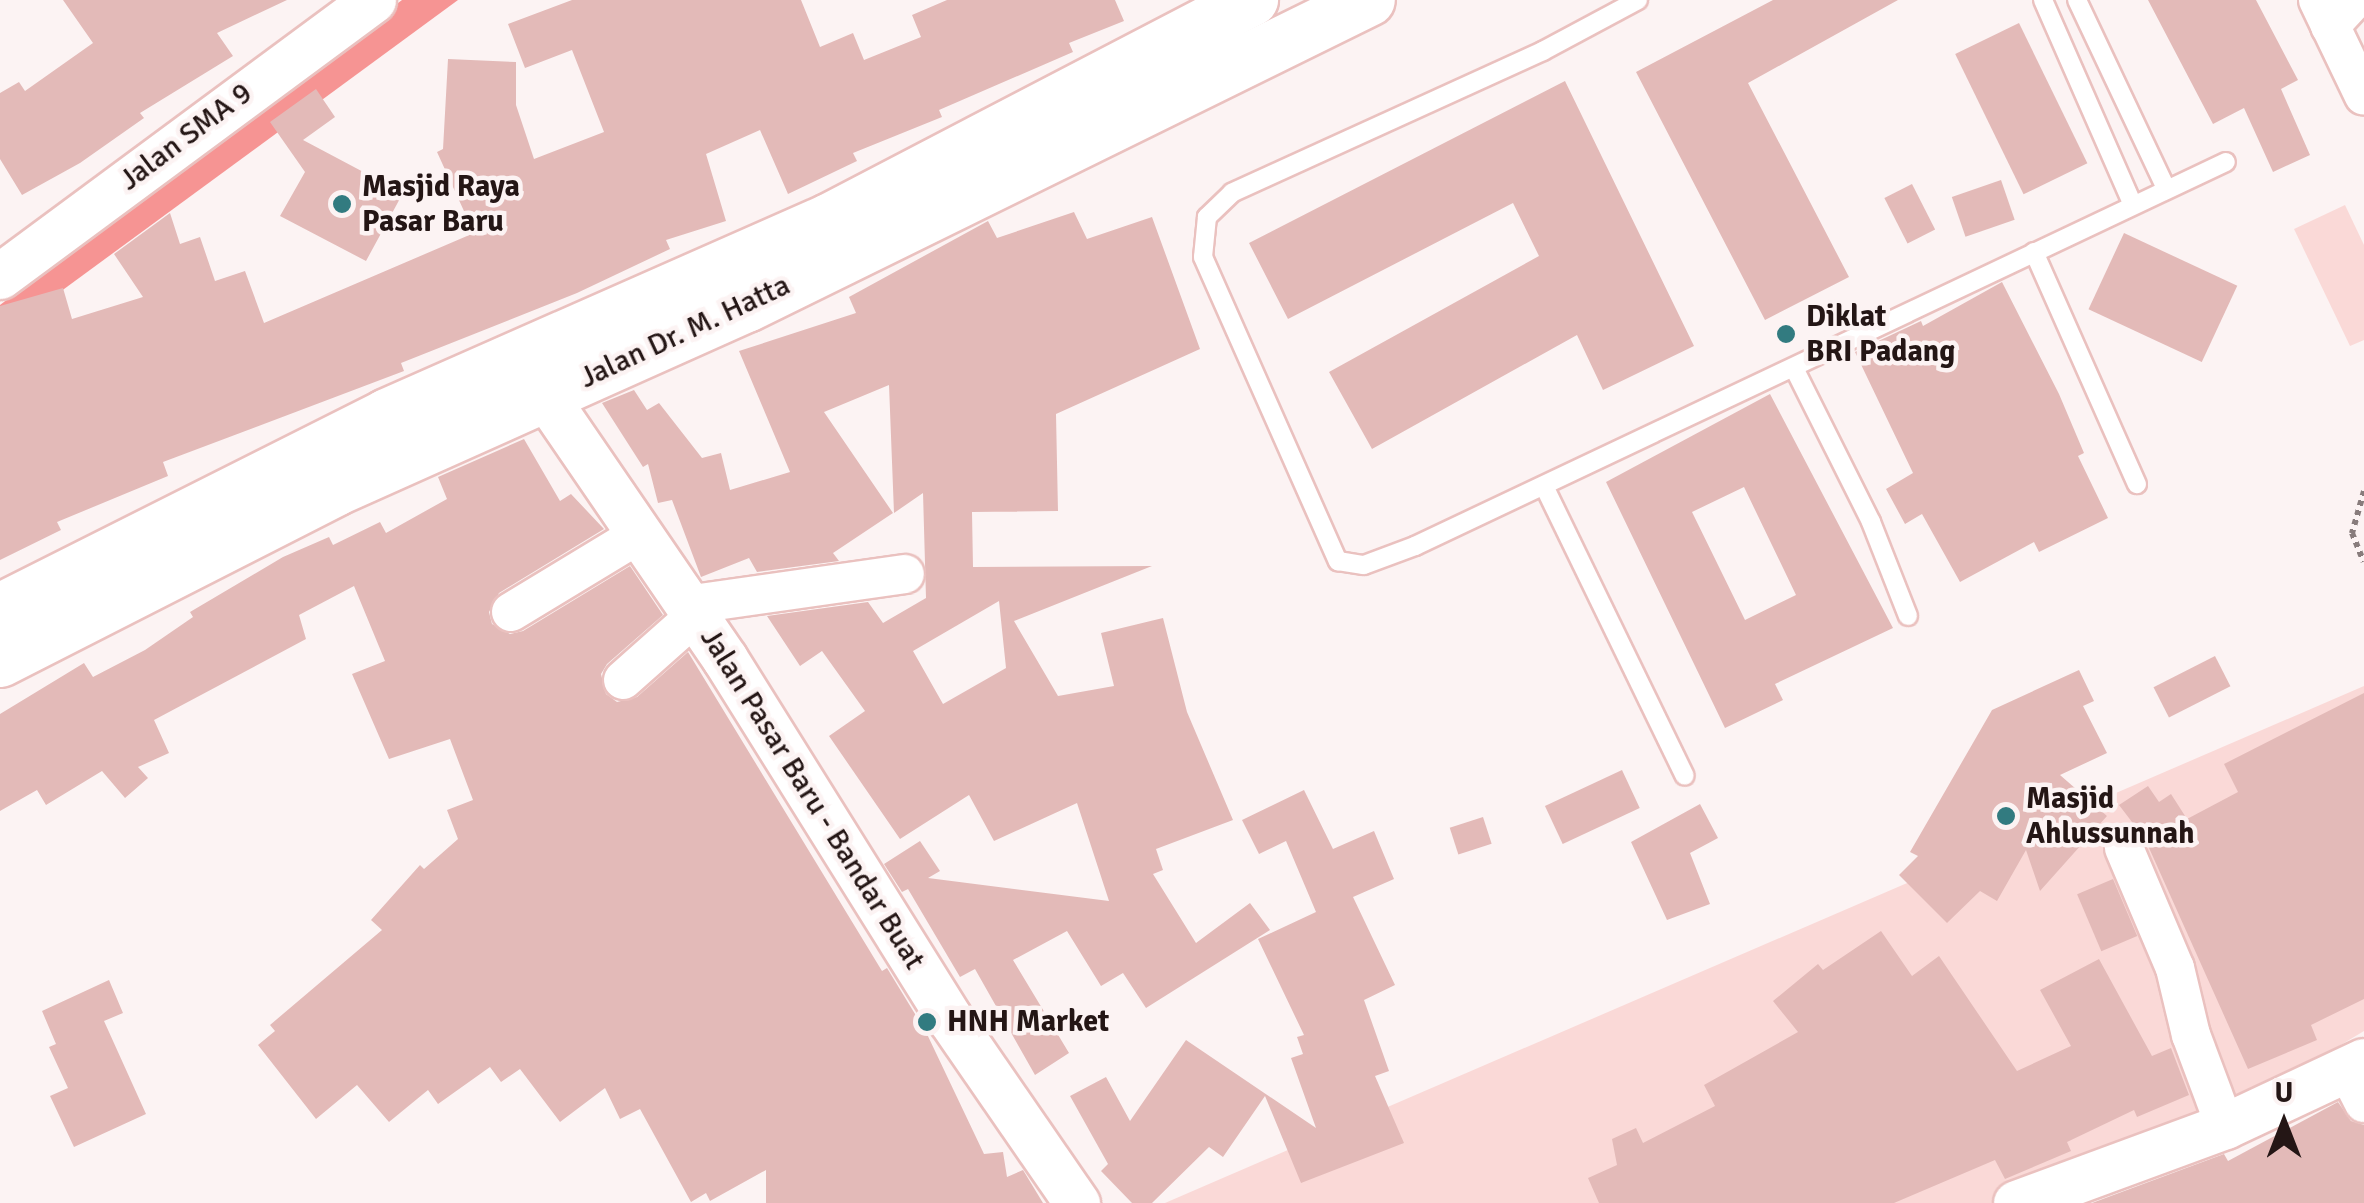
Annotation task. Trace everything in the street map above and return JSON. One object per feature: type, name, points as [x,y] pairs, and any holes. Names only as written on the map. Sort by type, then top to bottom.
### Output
[{"type":"main road","name":"Jalan Dr. M. Hatta","points":[[0,661],[335,490],[545,396],[1023,146],[1252,0]]},
{"type":"main road","name":"Jalan Dr. M. Hatta","points":[[0,610],[388,415],[830,220],[1023,146],[1370,0]]},
{"type":"street","name":"Jalan SMA 9","points":[[0,276],[373,0]]},
{"type":"street","points":[[2334,9],[2364,96]]},
{"type":"street","name":"Jalan Pasar Baru - Bandar Buat","points":[[545,396],[691,610],[950,1020],[1077,1203]]},
{"type":"street","points":[[511,612],[638,536]]},
{"type":"street","points":[[623,680],[691,610],[905,574]]},
{"type":"street","points":[[2124,848],[2175,968],[2191,1035],[2225,1126]]},
{"type":"street","points":[[2016,1203],[2358,1078]]},
{"type":"lane","points":[[1638,0],[1232,192],[1207,217],[1202,233],[1204,257],[1338,561],[1364,565],[1544,486],[1795,370],[2132,203],[2226,162]]},
{"type":"lane","points":[[2043,0],[2132,203]]},
{"type":"lane","points":[[2077,0],[2166,188]]},
{"type":"lane","points":[[2034,252],[2137,484]]},
{"type":"lane","points":[[1795,370],[1872,522],[1908,616]]},
{"type":"lane","points":[[1544,486],[1685,776]]},
{"type":"path","points":[[2364,492],[2352,532],[2364,562]]},
{"type":"shaded area","points":[[402,0],[458,0],[0,336],[0,305]]},
{"type":"shaded area","points":[[2345,205],[2364,245],[2364,340],[2350,346],[2294,229]]},
{"type":"shaded area","points":[[2364,686],[2364,1031],[2078,1203],[1165,1203]]},
{"type":"building","points":[[63,0],[287,0],[217,33],[233,56],[140,113],[144,118],[80,163],[22,195],[0,159],[0,93],[19,82],[25,91],[93,43]]},
{"type":"building","points":[[572,0],[801,0],[820,47],[853,33],[864,60],[921,37],[912,15],[947,0],[1115,0],[1124,21],[1069,43],[1073,52],[939,110],[942,117],[853,153],[857,161],[788,194],[760,130],[706,154],[726,221],[666,240],[670,249],[577,293],[401,363],[404,371],[163,462],[168,476],[57,522],[61,530],[0,560],[0,306],[63,288],[72,319],[143,297],[114,254],[170,213],[180,244],[200,237],[215,281],[245,271],[264,323],[474,233],[437,152],[443,149],[448,59],[516,62],[516,105],[534,159],[604,132],[572,50],[525,68],[508,24]]},
{"type":"building","points":[[1773,0],[1898,0],[1748,83],[1849,277],[1765,320],[1636,72]]},
{"type":"building","points":[[2148,0],[2256,0],[2298,80],[2281,89],[2310,155],[2273,172],[2244,108],[2213,124]]},
{"type":"building","points":[[2019,23],[2087,163],[2024,194],[1955,54]]},
{"type":"building","points":[[1565,81],[1694,346],[1603,390],[1577,335],[1372,449],[1329,372],[1539,256],[1513,203],[1288,319],[1249,243]]},
{"type":"building","name":"Masjid Raya Pasar Baru","points":[[316,89],[335,117],[303,140],[403,193],[366,261],[280,216],[305,172],[270,122]]},
{"type":"building","points":[[2001,180],[2015,220],[1966,237],[1952,197]]},
{"type":"building","points":[[1912,184],[1935,229],[1908,244],[1884,198]]},
{"type":"building","points":[[1074,212],[1087,239],[1152,217],[1200,349],[1056,414],[1058,511],[972,512],[973,567],[1152,566],[1014,621],[1058,696],[1114,686],[1101,633],[1163,618],[1187,712],[1233,820],[1156,849],[1163,870],[1153,874],[1196,943],[1250,903],[1270,930],[1146,1008],[1123,973],[1101,986],[1067,931],[1013,960],[1069,1053],[1035,1075],[975,969],[960,977],[908,889],[902,892],[884,864],[920,841],[940,871],[928,878],[1109,901],[1077,803],[994,841],[969,795],[900,839],[829,736],[865,711],[822,651],[800,666],[767,616],[868,602],[883,623],[926,598],[923,493],[894,513],[889,385],[824,412],[893,513],[833,553],[839,561],[757,572],[749,558],[701,577],[672,500],[658,503],[648,464],[643,467],[602,403],[634,390],[647,410],[659,403],[702,458],[721,453],[730,490],[790,472],[739,351],[856,313],[849,297],[988,221],[997,238]],"holes":[[[999,601],[1006,668],[943,704],[913,651]]]},
{"type":"building","points":[[2124,233],[2237,286],[2202,362],[2089,309]]},
{"type":"building","points":[[2002,282],[2059,394],[2084,453],[2078,456],[2108,518],[2039,552],[2034,542],[1960,582],[1922,514],[1905,524],[1886,489],[1913,473],[1855,352],[1921,321],[1923,326]]},
{"type":"building","points":[[1770,394],[1893,628],[1775,684],[1783,700],[1725,728],[1606,482]],"holes":[[[1744,487],[1796,595],[1745,620],[1692,512]]]},
{"type":"building","points":[[524,439],[560,501],[571,494],[604,529],[499,593],[489,612],[492,624],[510,634],[523,631],[630,566],[663,615],[607,664],[601,674],[606,694],[617,702],[637,697],[688,652],[882,971],[887,968],[926,1032],[984,1154],[1003,1152],[1007,1177],[1023,1170],[1043,1203],[766,1203],[766,1170],[710,1201],[706,1193],[691,1202],[640,1109],[620,1119],[605,1088],[560,1122],[520,1069],[501,1082],[490,1067],[438,1104],[428,1090],[389,1122],[357,1085],[316,1119],[258,1045],[275,1031],[270,1025],[382,930],[371,920],[420,865],[424,869],[458,839],[447,810],[473,800],[450,739],[389,759],[352,674],[385,661],[354,586],[299,615],[306,639],[154,720],[169,753],[138,767],[148,778],[125,798],[102,771],[46,805],[37,790],[0,811],[0,714],[84,663],[93,677],[145,650],[193,617],[190,612],[283,557],[329,537],[333,545],[380,522],[386,533],[447,499],[438,477]]},
{"type":"building","points":[[2215,656],[2230,686],[2169,718],[2154,687]]},
{"type":"building","points":[[2079,670],[2094,701],[2083,706],[2107,753],[2060,775],[2107,816],[2040,891],[2026,850],[1997,901],[1980,891],[1947,923],[1899,875],[1918,856],[1910,852],[1992,710]]},
{"type":"building","points":[[2364,693],[2364,999],[2311,1025],[2317,1040],[2248,1069],[2145,839],[2119,805],[2148,786],[2159,802],[2171,794],[2187,819],[2238,792],[2224,764]]},
{"type":"building","points":[[1622,770],[1640,808],[1563,844],[1545,806]]},
{"type":"building","points":[[1304,790],[1333,849],[1374,831],[1394,879],[1353,897],[1395,985],[1364,1000],[1389,1071],[1375,1076],[1404,1143],[1301,1183],[1265,1096],[1223,1157],[1209,1147],[1152,1203],[1132,1203],[1101,1171],[1108,1164],[1070,1096],[1106,1077],[1130,1121],[1186,1040],[1316,1128],[1291,1058],[1303,1054],[1297,1037],[1304,1035],[1258,939],[1316,912],[1286,841],[1259,854],[1242,820]]},
{"type":"building","points":[[1700,804],[1718,838],[1690,853],[1710,904],[1667,920],[1631,842]]},
{"type":"building","points":[[1483,817],[1492,844],[1458,854],[1450,828]]},
{"type":"building","points":[[2113,879],[2137,936],[2101,951],[2077,894]]},
{"type":"building","points":[[1881,931],[1912,976],[1939,956],[2017,1071],[2071,1046],[2040,990],[2099,959],[2152,1056],[2171,1048],[2189,1095],[2137,1117],[2134,1110],[2067,1142],[2071,1151],[2005,1179],[1995,1160],[1894,1203],[1599,1203],[1588,1178],[1617,1165],[1612,1139],[1636,1128],[1643,1143],[1715,1106],[1704,1085],[1798,1032],[1773,1001],[1818,964],[1823,970]]},
{"type":"building","points":[[109,980],[123,1013],[104,1021],[146,1114],[74,1147],[50,1096],[68,1088],[49,1047],[56,1044],[42,1011]]},
{"type":"building","points":[[2338,1102],[2351,1121],[2364,1125],[2364,1203],[2092,1203],[2224,1154],[2228,1161]]},
{"type":"place","name":"Masjid Raya Pasar Baru","points":[[342,204]]},
{"type":"place","name":"Diklat BRI Padang","points":[[1786,334]]},
{"type":"place","name":"Masjid Ahlussunnah","points":[[2006,816]]},
{"type":"place","name":"HNH Market","points":[[927,1022]]}]
